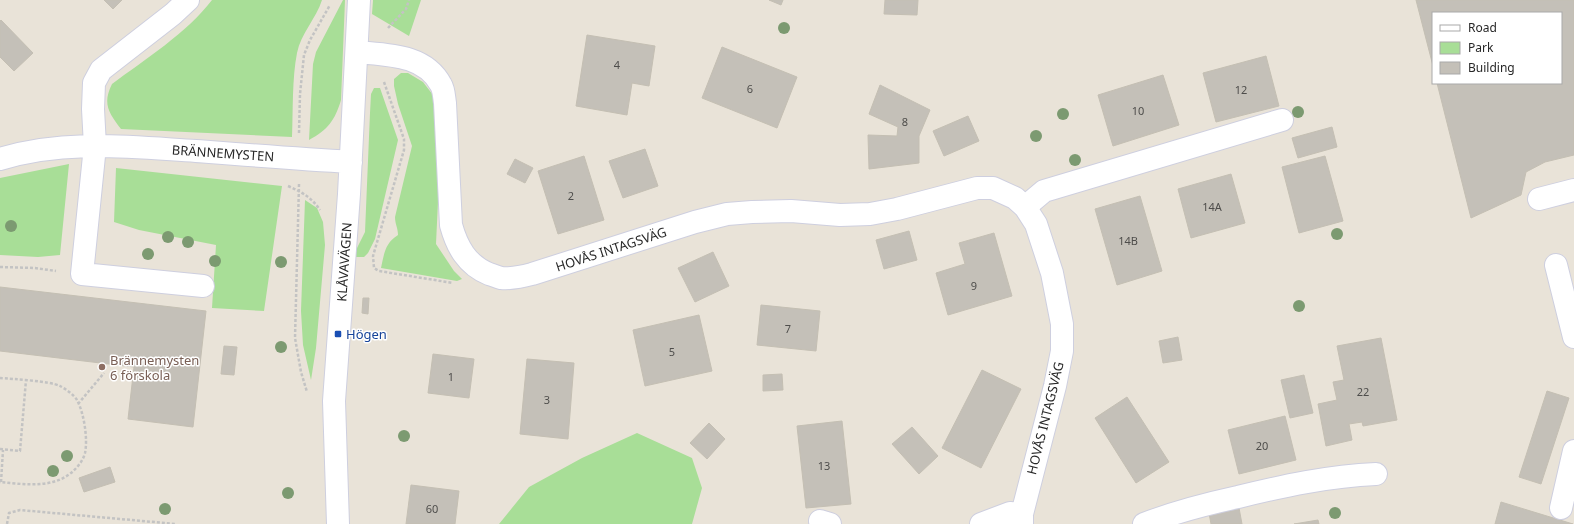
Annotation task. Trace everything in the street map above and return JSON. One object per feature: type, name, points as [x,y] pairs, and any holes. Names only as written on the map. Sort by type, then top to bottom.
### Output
[{"type":"street","points":[[188,0],[173,14],[101,70],[94,83],[94,146],[82,274],[203,286]]},
{"type":"street","name":"KLÅVAVÄGEN","points":[[338,524],[334,401],[351,162],[359,0]]},
{"type":"street","name":"HOVÅS INTAGSVÄG","points":[[357,52],[408,58],[424,65],[436,76],[442,86],[445,103],[451,225],[456,242],[472,264],[481,270],[500,278],[526,276],[695,222],[727,214],[791,211],[840,215],[870,214],[897,209],[978,188],[993,188],[1015,198],[1025,207],[1036,224],[1046,251],[1062,324],[1062,351],[1055,386],[1022,519],[1010,513],[981,524]]},
{"type":"street","points":[[1025,207],[1044,191],[1282,120]]},
{"type":"street","name":"BRÄNNEMYSTEN","points":[[0,159],[36,149],[94,146],[351,162]]},
{"type":"street","points":[[1539,199],[1574,190]]},
{"type":"street","points":[[1556,265],[1574,337]]},
{"type":"street","points":[[1561,508],[1574,451]]},
{"type":"street","points":[[1153,522],[1198,506],[1278,487],[1347,475],[1376,474]]},
{"type":"path","points":[[311,389],[308,395],[301,372],[295,338],[300,94],[304,55],[310,40],[332,0]]},
{"type":"path","points":[[409,0],[406,9],[385,31],[383,81],[404,139],[404,150],[373,256],[374,268],[379,271],[454,283],[470,283],[481,270]]},
{"type":"path","points":[[285,184],[298,190],[314,201],[322,214]]},
{"type":"path","points":[[0,267],[35,268],[82,274]]},
{"type":"path","points":[[78,404],[104,373]]},
{"type":"path","points":[[0,378],[26,380],[59,386],[76,398],[83,415],[86,439],[85,453],[81,461],[70,473],[58,480],[42,485],[0,482],[2,449],[20,451],[26,380]]},
{"type":"path","points":[[7,524],[9,513],[20,510],[176,524]]},
{"type":"green space","points":[[212,0],[322,0],[302,39],[297,53],[293,84],[292,137],[121,129],[110,113],[107,103],[112,84],[178,35]]},
{"type":"green space","points":[[343,0],[345,0],[341,100],[330,124],[309,140],[313,64],[316,52]]},
{"type":"green space","points":[[373,0],[421,0],[409,36],[372,14]]},
{"type":"green space","points":[[401,73],[408,73],[423,82],[433,95],[438,140],[436,244],[454,271],[462,279],[457,281],[381,268],[384,254],[388,245],[398,235],[395,217],[412,146],[398,104],[394,86],[394,79]]},
{"type":"green space","points":[[374,88],[380,88],[398,140],[375,239],[368,253],[364,257],[355,257],[357,248],[365,232],[371,94]]},
{"type":"green space","points":[[69,164],[60,255],[38,257],[0,255],[0,178]]},
{"type":"green space","points":[[116,168],[282,186],[264,311],[212,308],[216,245],[139,230],[114,222]]},
{"type":"green space","points":[[305,200],[317,208],[323,222],[325,245],[316,348],[311,380],[303,345],[301,311]]},
{"type":"green space","points":[[637,433],[692,458],[702,488],[692,524],[499,524],[529,487],[582,458]]},
{"type":"building","points":[[104,0],[122,0],[113,9]]},
{"type":"building","points":[[769,0],[783,0],[781,5]]},
{"type":"building","points":[[885,0],[918,0],[917,15],[884,14]]},
{"type":"building","points":[[1416,0],[1574,0],[1574,155],[1545,162],[1526,172],[1521,195],[1471,218],[1437,84],[1562,84],[1562,12],[1432,12],[1432,62]]},
{"type":"building","points":[[1,20],[33,53],[14,71],[0,57]]},
{"type":"building","points":[[587,35],[655,46],[649,86],[632,83],[627,115],[576,106]]},
{"type":"building","points":[[722,47],[797,77],[777,128],[702,98]]},
{"type":"building","points":[[1266,56],[1279,106],[1216,122],[1203,73]]},
{"type":"building","points":[[1163,75],[1179,125],[1113,146],[1098,95]]},
{"type":"building","points":[[880,85],[930,110],[919,136],[919,163],[869,169],[868,135],[897,136],[898,127],[869,114]]},
{"type":"building","points":[[968,116],[979,141],[944,156],[933,131]]},
{"type":"building","points":[[1332,127],[1337,147],[1298,158],[1292,138]]},
{"type":"building","points":[[645,149],[658,186],[623,198],[609,161]]},
{"type":"building","points":[[584,156],[604,220],[558,234],[538,171]]},
{"type":"building","points":[[1325,156],[1343,221],[1299,233],[1282,167]]},
{"type":"building","points":[[515,159],[533,168],[525,183],[507,174]]},
{"type":"building","points":[[1231,174],[1245,223],[1191,238],[1178,189]]},
{"type":"building","points":[[1140,196],[1162,271],[1117,285],[1095,209]]},
{"type":"building","points":[[909,231],[917,260],[884,269],[876,240]]},
{"type":"building","points":[[994,233],[1012,296],[948,315],[936,273],[965,264],[959,243]]},
{"type":"building","points":[[713,252],[729,286],[695,302],[678,268]]},
{"type":"building","points":[[0,287],[206,311],[193,427],[128,419],[134,367],[0,351]]},
{"type":"building","points":[[363,298],[369,298],[368,314],[362,313]]},
{"type":"building","points":[[761,305],[820,311],[816,351],[757,345]]},
{"type":"building","points":[[699,315],[712,371],[645,386],[633,330]]},
{"type":"building","points":[[1178,337],[1182,360],[1163,363],[1159,341]]},
{"type":"building","points":[[1381,338],[1397,420],[1363,426],[1362,422],[1349,424],[1352,440],[1326,446],[1318,404],[1337,400],[1333,382],[1344,380],[1337,346]]},
{"type":"building","points":[[224,346],[237,347],[234,375],[221,374]]},
{"type":"building","points":[[433,354],[474,359],[469,398],[428,393]]},
{"type":"building","points":[[527,359],[574,363],[568,439],[520,434]]},
{"type":"building","points":[[982,370],[1021,389],[981,468],[942,448]]},
{"type":"building","points":[[782,374],[783,390],[763,391],[763,375]]},
{"type":"building","points":[[1304,375],[1313,413],[1290,418],[1281,380]]},
{"type":"building","points":[[1547,391],[1569,398],[1541,484],[1519,477]]},
{"type":"building","points":[[1127,397],[1169,462],[1136,483],[1095,418]]},
{"type":"building","points":[[1285,416],[1296,460],[1239,474],[1228,430]]},
{"type":"building","points":[[842,421],[851,504],[806,508],[797,426]]},
{"type":"building","points":[[709,423],[725,439],[707,459],[690,443]]},
{"type":"building","points":[[912,427],[938,456],[919,474],[892,444]]},
{"type":"building","points":[[110,467],[115,482],[84,492],[79,478]]},
{"type":"building","points":[[411,485],[459,491],[455,524],[406,524]]},
{"type":"building","points":[[1501,502],[1573,524],[1495,524]]},
{"type":"building","points":[[1239,508],[1242,524],[1211,524],[1209,513]]},
{"type":"building","points":[[1318,520],[1319,524],[1294,524]]},
{"type":"place","name":"Högen","points":[[338,334]]},
{"type":"place","name":"Brännemysten 6 förskola","points":[[102,367]]}]
